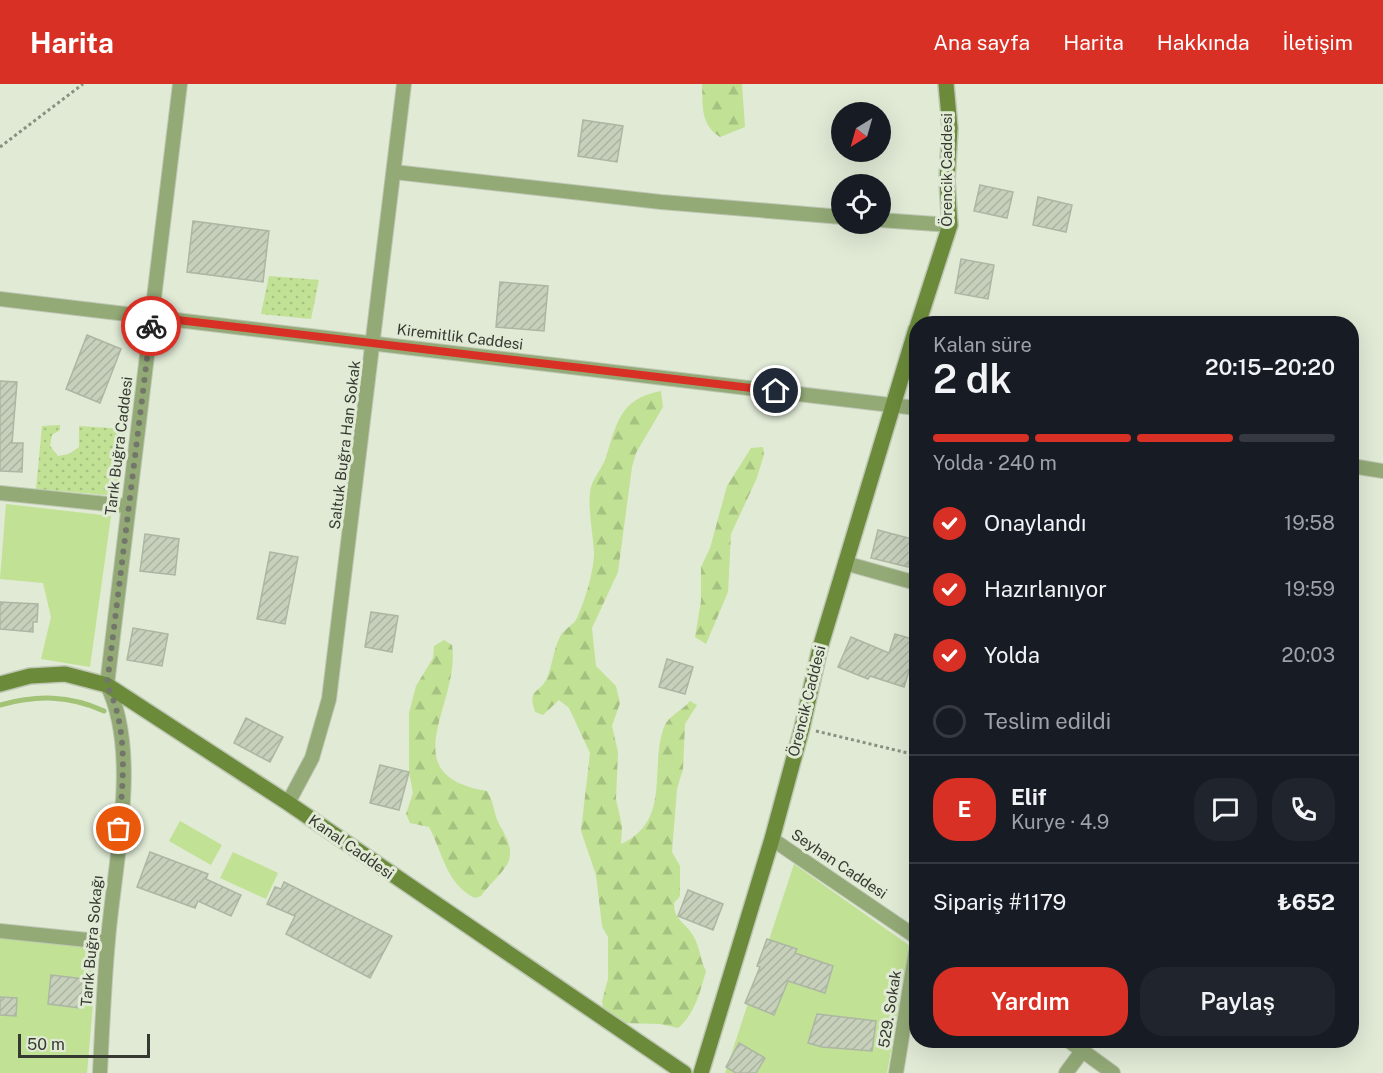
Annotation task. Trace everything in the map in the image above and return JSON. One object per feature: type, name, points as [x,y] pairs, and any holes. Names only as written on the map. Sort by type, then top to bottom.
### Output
[{"type":"street","name":"Tarık Buğra Caddesi","points":[[107,685],[180,84]]},
{"type":"street","name":"Saltuk Buğra Han Sokak","points":[[288,803],[312,758],[330,699],[404,84]]},
{"type":"street","name":"Örencik Caddesi","points":[[921,316],[950,225],[947,181],[950,128],[946,84]]},
{"type":"street","points":[[394,172],[661,202],[831,216]]},
{"type":"street","points":[[891,221],[950,225]]},
{"type":"street","name":"Kiremitlik Caddesi","points":[[0,299],[909,407]]},
{"type":"street","name":"Örencik Caddesi","points":[[700,1073],[772,839],[802,728],[820,648],[909,352]]},
{"type":"street","points":[[1359,467],[1383,471]]},
{"type":"street","points":[[0,493],[127,506]]},
{"type":"street","points":[[845,563],[909,581]]},
{"type":"street","name":"Kanal Caddesi","points":[[0,684],[30,676],[65,674],[107,685],[288,803],[684,1073]]},
{"type":"street","name":"Tarık Buğra Sokağı","points":[[100,1073],[107,942],[123,778],[123,742],[116,704],[107,685]]},
{"type":"street","name":"Seyhan Caddesi","points":[[772,839],[909,932]]},
{"type":"street","points":[[0,931],[107,942]]},
{"type":"street","name":"529. Sokak","points":[[896,1073],[909,993]]},
{"type":"street","points":[[1080,1048],[1113,1073]]},
{"type":"street","points":[[1066,1073],[1083,1050]]},
{"type":"path","points":[[0,147],[83,84]]},
{"type":"path","points":[[802,728],[909,753]]},
{"type":"green space","points":[[702,84],[742,84],[745,127],[720,137],[714,132],[704,114]]},
{"type":"green space","points":[[269,276],[319,280],[311,319],[261,314]]},
{"type":"green space","points":[[661,391],[663,407],[636,453],[632,467],[618,572],[592,628],[596,666],[616,686],[620,703],[612,726],[618,752],[616,799],[622,826],[621,844],[637,834],[647,822],[653,808],[660,743],[666,723],[690,701],[697,705],[685,724],[683,769],[677,789],[672,852],[680,866],[680,896],[674,903],[675,912],[693,936],[706,971],[693,1009],[678,1028],[660,1024],[624,1023],[604,1013],[602,1001],[608,979],[608,937],[602,926],[596,875],[581,831],[590,753],[569,708],[559,700],[543,715],[535,712],[533,704],[533,695],[547,678],[561,635],[576,620],[586,594],[594,552],[590,500],[594,480],[605,460],[621,415],[636,400]]},
{"type":"green space","points":[[60,425],[60,430],[52,435],[50,446],[58,456],[69,454],[79,447],[79,426],[126,429],[117,496],[36,489],[42,426]]},
{"type":"green space","points":[[763,447],[764,455],[756,480],[731,534],[728,592],[706,644],[695,637],[701,601],[701,567],[710,548],[727,486],[751,448]]},
{"type":"green space","points":[[6,504],[111,516],[90,667],[41,659],[51,617],[43,583],[0,579]]},
{"type":"green space","points":[[444,640],[452,645],[452,668],[436,734],[436,753],[442,770],[458,783],[487,791],[510,848],[510,857],[503,871],[481,896],[475,898],[465,892],[451,876],[429,827],[410,823],[406,814],[413,793],[409,772],[409,713],[416,686],[433,658],[434,646]]},
{"type":"green space","points":[[180,821],[222,845],[211,865],[169,841]]},
{"type":"green space","points":[[233,852],[278,873],[266,899],[220,878]]},
{"type":"green space","points":[[794,864],[909,945],[887,1073],[725,1073]]},
{"type":"green space","points":[[0,936],[98,947],[87,1073],[0,1073]]},
{"type":"building","points":[[583,120],[623,126],[617,162],[578,156]]},
{"type":"building","points":[[980,185],[1013,192],[1007,218],[974,211]]},
{"type":"building","points":[[1038,197],[1072,205],[1066,232],[1033,225]]},
{"type":"building","points":[[193,221],[269,231],[263,282],[187,272]]},
{"type":"building","points":[[961,259],[994,265],[988,299],[955,293]]},
{"type":"building","points":[[500,282],[548,286],[544,331],[496,327]]},
{"type":"building","points":[[87,335],[121,349],[100,403],[66,389]]},
{"type":"building","points":[[0,381],[17,382],[12,443],[23,443],[22,472],[0,471]]},
{"type":"building","points":[[878,530],[909,538],[908,567],[871,558]]},
{"type":"building","points":[[145,534],[179,539],[175,575],[140,571]]},
{"type":"building","points":[[270,552],[298,557],[285,624],[257,619]]},
{"type":"building","points":[[0,602],[38,604],[37,622],[33,622],[33,632],[0,629]]},
{"type":"building","points":[[371,612],[398,616],[392,652],[365,647]]},
{"type":"building","points":[[133,628],[168,634],[162,666],[127,660]]},
{"type":"building","points":[[895,634],[909,638],[909,671],[904,687],[870,676],[868,679],[838,667],[851,637],[889,653]]},
{"type":"building","points":[[667,659],[693,667],[685,694],[659,687]]},
{"type":"building","points":[[246,718],[283,737],[270,762],[234,743]]},
{"type":"building","points":[[380,765],[409,772],[399,810],[370,803]]},
{"type":"building","points":[[150,852],[208,874],[206,879],[241,895],[231,916],[198,901],[195,908],[137,887]]},
{"type":"building","points":[[284,882],[392,936],[370,978],[286,934],[295,916],[267,904],[275,887],[281,889]]},
{"type":"building","points":[[688,890],[723,904],[713,930],[678,916]]},
{"type":"building","points":[[767,939],[797,949],[795,953],[833,966],[825,993],[788,981],[774,1015],[745,1003],[760,967],[757,966]]},
{"type":"building","points":[[51,975],[84,979],[80,1008],[48,1004]]},
{"type":"building","points":[[0,997],[17,998],[16,1016],[0,1015]]},
{"type":"building","points":[[817,1014],[876,1021],[872,1051],[822,1047],[808,1043]]},
{"type":"building","points":[[739,1043],[765,1058],[756,1073],[736,1073],[726,1067]]},
{"type":"waterway","points":[[0,705],[27,699],[53,698],[78,702],[104,711]]},
{"type":"way so far","points":[[119,829],[123,742],[116,704],[107,685],[127,506],[151,326]]},
{"type":"route","points":[[151,326],[152,317],[776,391]]}]
